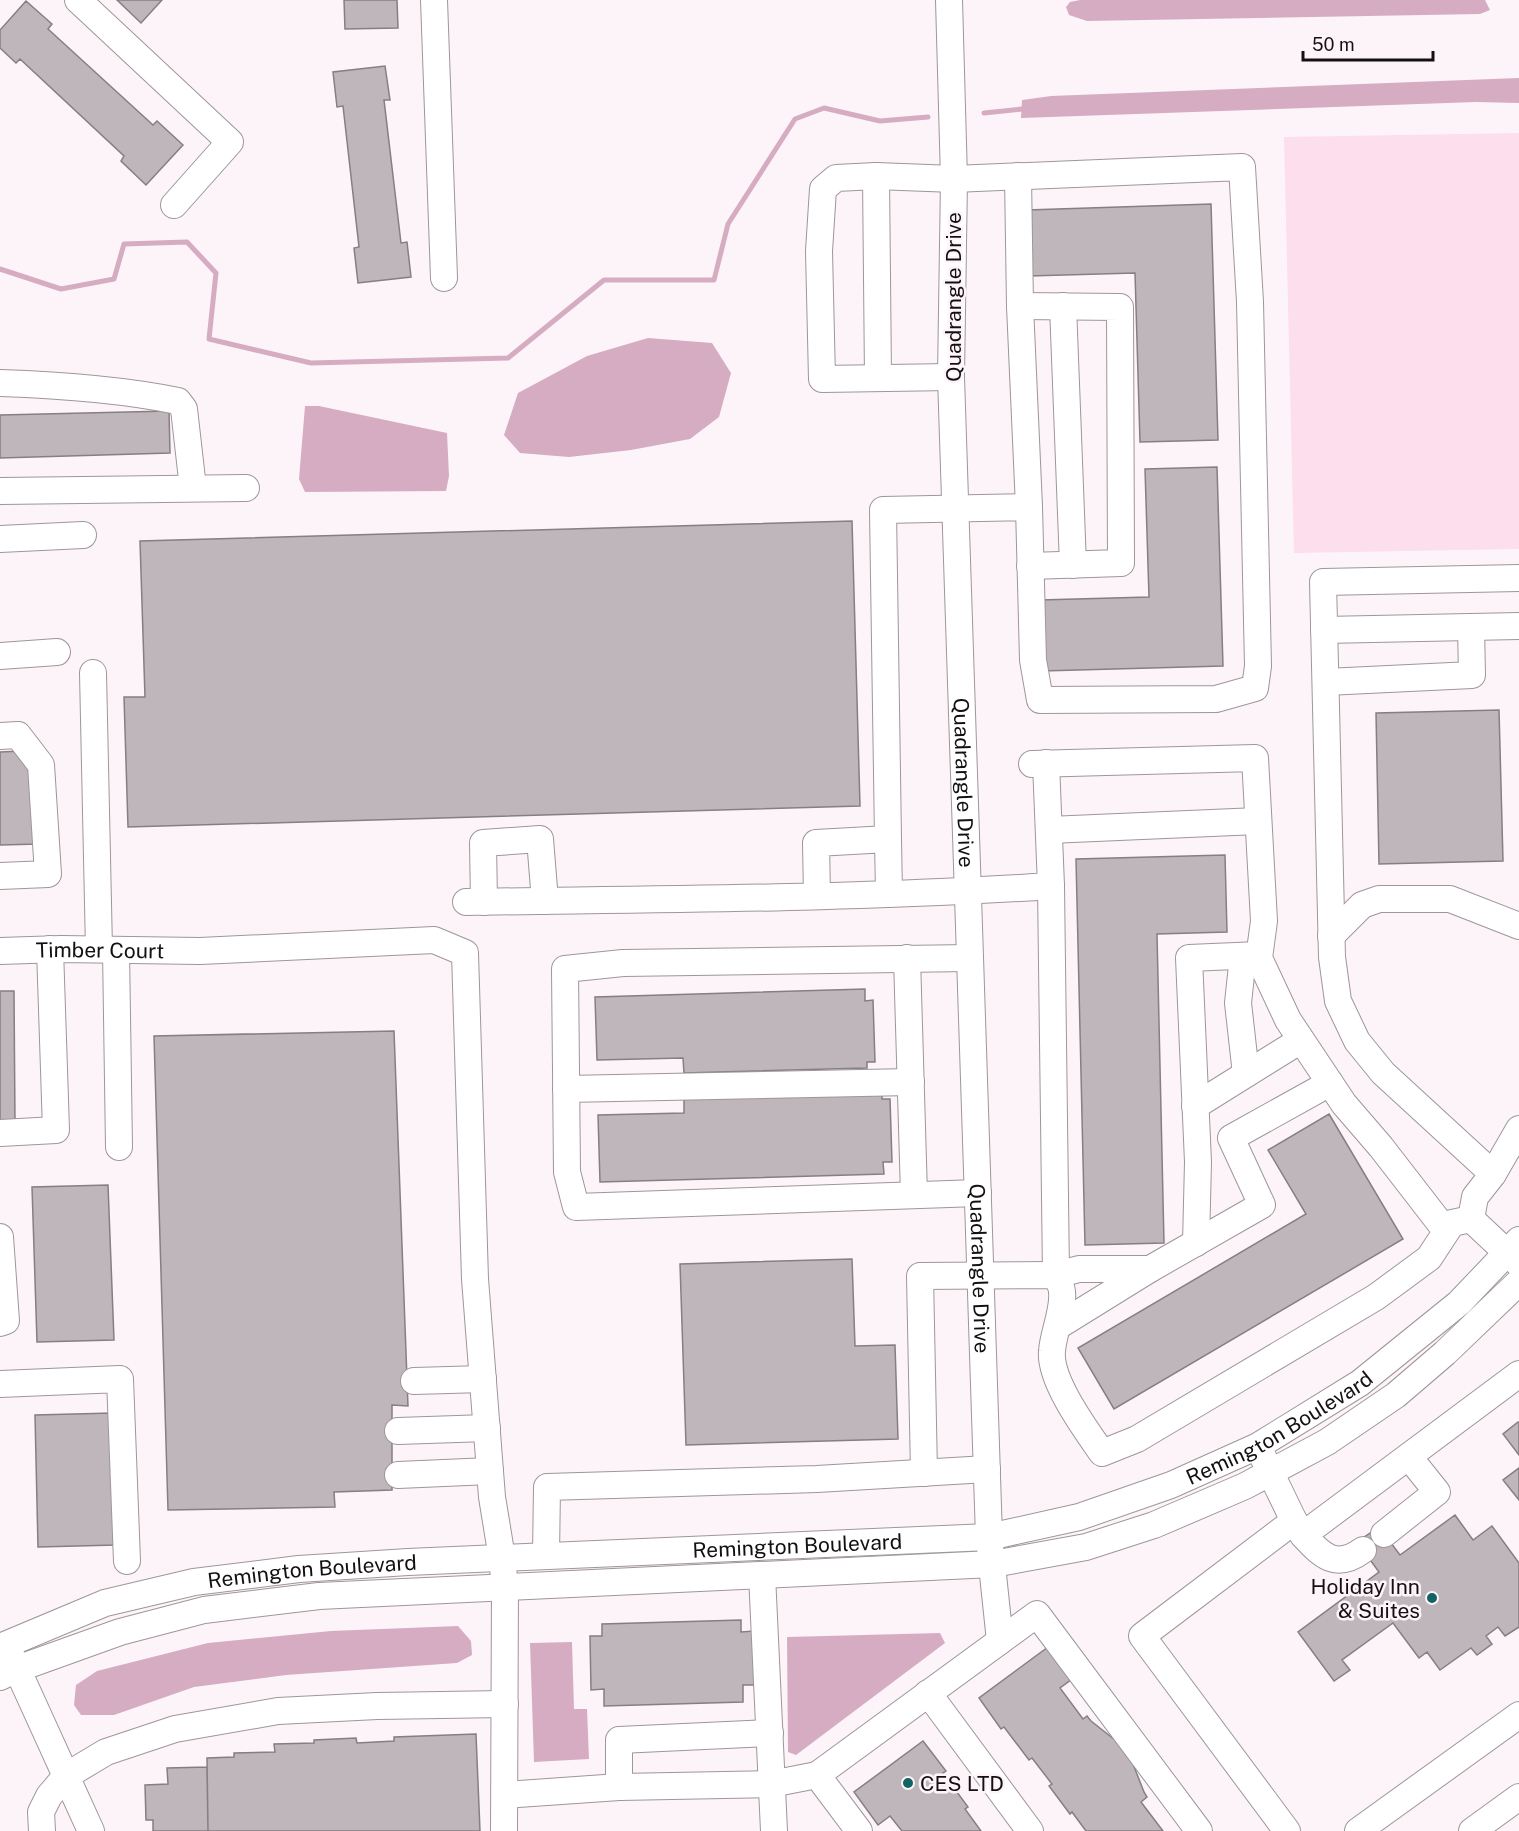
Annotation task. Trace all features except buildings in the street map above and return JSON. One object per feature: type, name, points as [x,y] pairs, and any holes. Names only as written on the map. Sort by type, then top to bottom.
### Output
[{"type":"street","points":[[78,0],[230,142],[174,205]]},
{"type":"street","points":[[434,0],[444,278]]},
{"type":"street","name":"Quadrangle Drive","points":[[949,0],[954,178],[951,377],[989,1537],[1000,1641]]},
{"type":"street","points":[[951,377],[822,379],[819,251],[823,189],[836,178],[1018,177],[1242,167],[1251,337],[1258,666],[1255,688],[1216,699],[1040,700],[1033,660],[1020,306],[1018,177]]},
{"type":"street","points":[[876,176],[878,378]]},
{"type":"street","points":[[1020,306],[1120,307],[1121,563],[1030,566]]},
{"type":"street","points":[[1063,306],[1072,565]]},
{"type":"street","points":[[0,383],[67,386],[147,394],[178,401],[184,409],[193,488]]},
{"type":"street","points":[[0,491],[246,488]]},
{"type":"street","points":[[889,894],[883,510],[1029,507]]},
{"type":"street","points":[[0,539],[83,535]]},
{"type":"street","points":[[1493,1174],[1383,1073],[1357,1041],[1338,1001],[1331,936],[1323,582],[1519,578]]},
{"type":"street","points":[[1324,630],[1519,626]]},
{"type":"street","points":[[1326,682],[1472,675],[1472,627]]},
{"type":"street","points":[[0,656],[57,652]]},
{"type":"street","points":[[93,674],[119,1147]]},
{"type":"street","points":[[0,736],[18,735],[41,765],[48,874],[0,876]]},
{"type":"street","points":[[1246,1074],[1238,1003],[1251,956],[1264,921],[1256,758],[1039,763],[1049,830],[1056,1275],[1062,1292],[1058,1326],[1051,1353],[1058,1383],[1102,1453],[1137,1439],[1376,1297],[1429,1258],[1452,1223],[1471,1219],[1515,1252]]},
{"type":"street","points":[[1049,830],[1258,821]]},
{"type":"street","points":[[545,901],[540,839],[483,843],[475,902],[545,901],[817,896],[889,894],[1051,886]]},
{"type":"street","points":[[817,896],[816,843],[888,839]]},
{"type":"street","points":[[1331,936],[1362,905],[1379,899],[1450,899],[1519,926]]},
{"type":"street","name":"Timber Court","points":[[0,951],[50,949],[200,951],[434,940],[465,953],[475,1279],[483,1378]]},
{"type":"street","points":[[0,1133],[56,1130],[50,949]]},
{"type":"street","points":[[1196,1243],[1198,1162],[1189,958],[1251,956],[1259,958],[1288,1020],[1344,1104],[1381,1147],[1446,1232]]},
{"type":"street","points":[[970,957],[623,963],[565,969],[567,1172],[576,1207],[978,1193]]},
{"type":"street","points":[[907,958],[914,1195]]},
{"type":"street","points":[[1195,1106],[1301,1040]]},
{"type":"street","points":[[566,1089],[911,1082]]},
{"type":"street","points":[[1196,1134],[1231,1138],[1330,1083]]},
{"type":"street","points":[[1471,1219],[1475,1197],[1493,1174],[1519,1129]]},
{"type":"street","points":[[1058,1326],[1150,1269],[1262,1205],[1231,1138]]},
{"type":"street","points":[[0,1237],[6,1321],[0,1323]]},
{"type":"street","name":"Remington Boulevard","points":[[2,1639],[116,1601],[159,1590],[194,1582],[299,1569],[989,1537],[1079,1517],[1171,1485],[1258,1446],[1360,1383],[1459,1303],[1515,1252]]},
{"type":"street","points":[[924,1473],[920,1276],[1056,1275],[1079,1269],[1150,1269]]},
{"type":"street","name":"Remington Boulevard","points":[[8,1673],[120,1632],[204,1610],[319,1596],[993,1564],[1086,1547],[1154,1525],[1245,1486],[1327,1442],[1396,1395],[1445,1353],[1519,1282]]},
{"type":"street","points":[[1287,1831],[1142,1636],[1298,1528],[1409,1457],[1519,1374]]},
{"type":"street","points":[[414,1381],[483,1378],[492,1497],[505,1587],[504,1831]]},
{"type":"street","points":[[0,1384],[120,1379],[127,1561],[116,1601]]},
{"type":"street","points":[[398,1431],[487,1428]]},
{"type":"street","points":[[1258,1446],[1298,1528],[1319,1553],[1338,1560],[1348,1559],[1363,1550]]},
{"type":"street","points":[[1384,1534],[1437,1492],[1409,1457]]},
{"type":"street","points":[[546,1556],[548,1487],[817,1479],[987,1469]]},
{"type":"street","points":[[398,1475],[490,1471]]},
{"type":"street","points":[[127,1561],[136,1576],[159,1590]]},
{"type":"street","points":[[762,1575],[774,1831]]},
{"type":"street","points":[[505,1795],[619,1787],[771,1785],[817,1775],[1037,1614],[1199,1831]]},
{"type":"street","points":[[2,1639],[8,1673],[66,1776],[91,1831]]},
{"type":"street","points":[[928,1694],[1030,1831]]},
{"type":"street","points":[[42,1831],[41,1812],[49,1796],[66,1776],[106,1752],[175,1729],[278,1712],[377,1706],[505,1704]]},
{"type":"street","points":[[1358,1831],[1519,1715]]},
{"type":"street","points":[[619,1787],[619,1740],[770,1733]]},
{"type":"street","points":[[817,1775],[859,1831]]},
{"type":"street","points":[[1472,1831],[1519,1797]]},
{"type":"shaded area","points":[[1080,0],[1485,0],[1490,10],[1480,14],[1087,21],[1069,15],[1066,7],[1070,2]]},
{"type":"shaded area","points":[[1519,78],[1519,103],[1476,102],[1021,118],[1022,100],[1051,96]]},
{"type":"shaded area","points":[[1519,133],[1519,549],[1294,553],[1284,137]]},
{"type":"shaded area","points":[[648,338],[712,343],[731,373],[719,417],[690,439],[631,450],[569,457],[520,453],[504,435],[518,393],[587,356]]},
{"type":"shaded area","points":[[305,406],[319,406],[447,433],[449,476],[446,491],[305,492],[299,479]]},
{"type":"shaded area","points":[[458,1626],[471,1641],[472,1655],[457,1663],[286,1675],[194,1687],[114,1715],[81,1715],[74,1705],[76,1685],[97,1671],[208,1643],[331,1631]]},
{"type":"shaded area","points":[[940,1633],[945,1643],[796,1755],[788,1752],[787,1637]]},
{"type":"shaded area","points":[[572,1642],[574,1709],[587,1709],[589,1759],[534,1762],[530,1643]]},
{"type":"waterway","points":[[0,269],[61,289],[114,279],[124,244],[187,242],[216,273],[209,339],[311,363],[508,358],[604,280],[714,280],[728,224],[795,119],[824,108],[880,121],[928,117]]},
{"type":"waterway","points":[[984,113],[1022,109]]},
{"type":"place","name":"Holiday Inn & Suites","points":[[1432,1598]]},
{"type":"place","name":"CES LTD","points":[[908,1783]]}]
